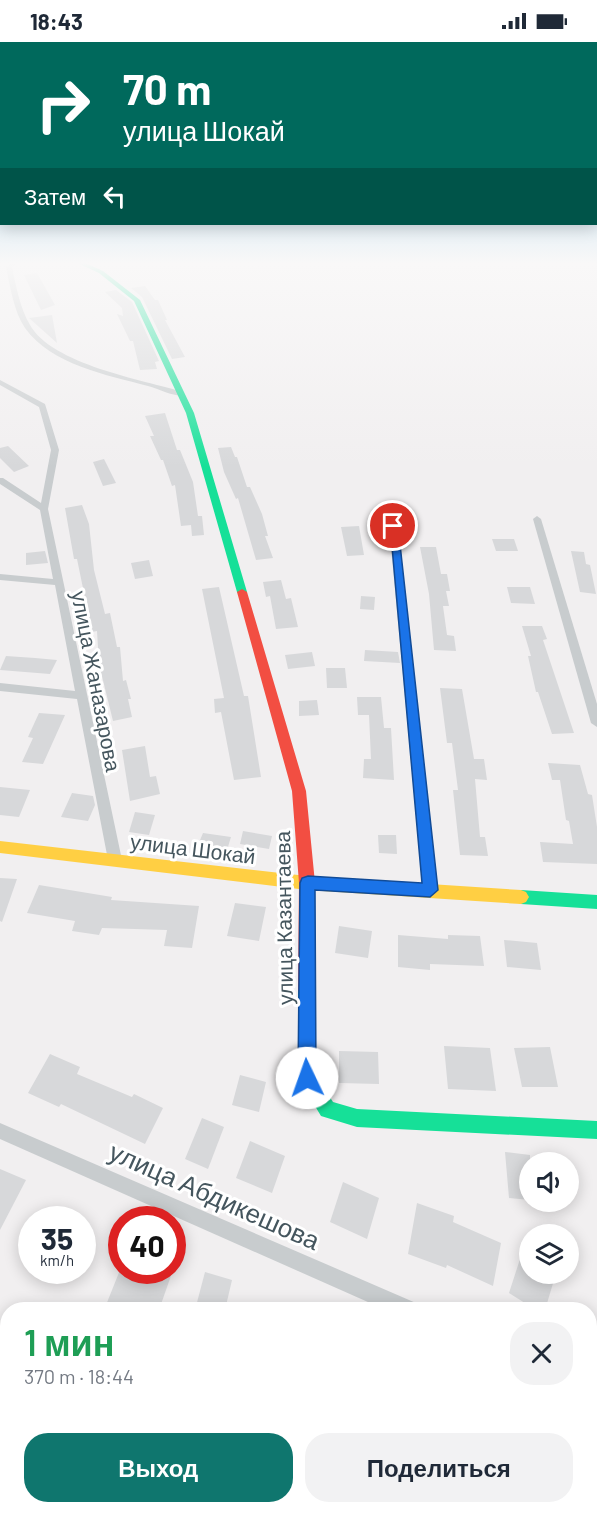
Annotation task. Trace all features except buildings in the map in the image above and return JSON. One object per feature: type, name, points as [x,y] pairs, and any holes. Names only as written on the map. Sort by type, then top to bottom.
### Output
[{"type":"street","points":[[30,330],[55,350],[96,369],[181,394]]},
{"type":"street","name":"улица Казантаева","points":[[151,330],[190,413],[299,791],[308,883],[305,1058],[307,1078],[327,1110],[357,1118],[597,1130]]},
{"type":"street","name":"улица Жаназарова","points":[[0,382],[42,406],[55,450],[44,509],[115,860]]},
{"type":"street","points":[[0,480],[44,509]]},
{"type":"street","points":[[537,519],[597,723]]},
{"type":"street","points":[[393,526],[430,890]]},
{"type":"street","points":[[0,578],[59,582]]},
{"type":"street","points":[[0,687],[82,696]]},
{"type":"street","name":"улица Шокай","points":[[0,847],[308,883],[597,902]]},
{"type":"street","name":"улица Абдикешова","points":[[0,1131],[391,1302]]},
{"type":"traffic: fast","points":[[151,330],[190,413],[242,592]]},
{"type":"traffic: fast","points":[[521,897],[597,902]]},
{"type":"traffic: fast","points":[[306,990],[307,1078],[327,1110],[357,1118],[597,1130]]},
{"type":"traffic: slow","points":[[0,847],[307,883],[521,897]]},
{"type":"traffic: jam","points":[[242,592],[299,791],[307,883],[306,990]]},
{"type":"route","points":[[307,1078],[305,1058],[308,883],[430,890],[393,526]]}]
